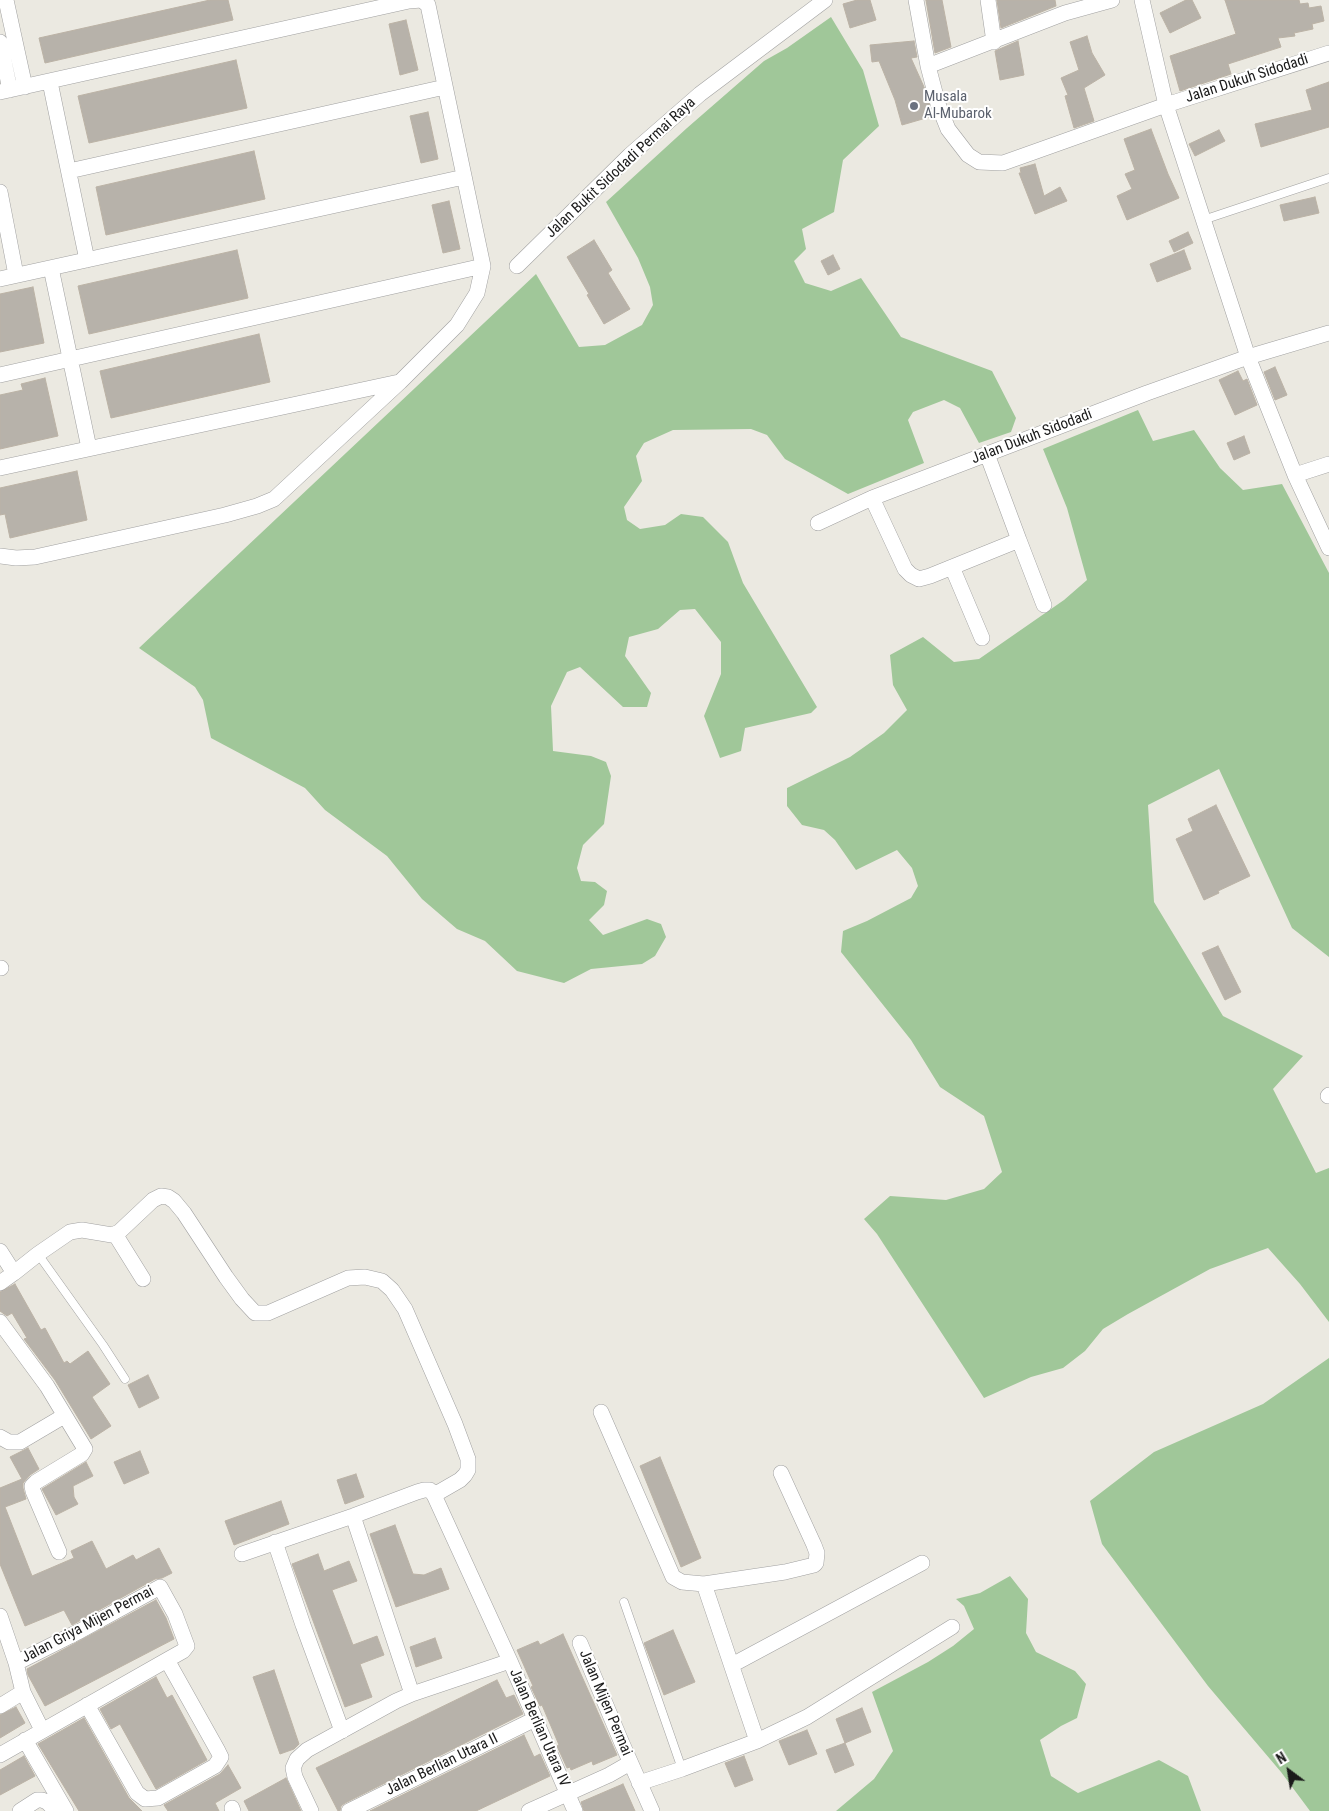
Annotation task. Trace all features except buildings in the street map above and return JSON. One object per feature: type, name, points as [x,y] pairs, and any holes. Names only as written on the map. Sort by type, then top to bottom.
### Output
[{"type":"street","points":[[6,0],[26,87]]},
{"type":"street","points":[[0,42],[5,91],[409,0],[421,0],[428,5],[483,266],[477,293],[457,325],[400,382],[274,499],[225,515],[35,557],[16,558],[0,556]]},
{"type":"street","name":"Jalan Bukit Sidodadi Permai Raya","points":[[517,266],[630,155],[693,100],[825,0]]},
{"type":"street","points":[[916,0],[928,66],[994,42],[1064,7],[1112,0]]},
{"type":"street","points":[[988,0],[994,42]]},
{"type":"street","points":[[1142,0],[1166,105]]},
{"type":"street","name":"Jalan Dukuh Sidodadi","points":[[928,66],[938,104],[948,129],[968,155],[979,162],[1003,163],[1166,105],[1329,53]]},
{"type":"street","points":[[50,82],[87,260]]},
{"type":"street","points":[[69,171],[445,87]]},
{"type":"street","name":"Jalan Dukuh Sidodadi","points":[[1166,105],[1248,357],[1295,475],[1329,548]]},
{"type":"street","points":[[0,279],[464,177]]},
{"type":"street","points":[[0,192],[16,275]]},
{"type":"street","points":[[0,375],[483,266]]},
{"type":"street","points":[[51,268],[89,448]]},
{"type":"street","name":"Jalan Dukuh Sidodadi","points":[[818,523],[872,498],[1147,393],[1248,357],[1329,333]]},
{"type":"street","points":[[0,468],[400,382]]},
{"type":"street","points":[[987,454],[1044,605]]},
{"type":"street","points":[[1295,475],[1329,464]]},
{"type":"street","points":[[872,498],[905,569],[911,575],[920,579],[985,555],[1018,540]]},
{"type":"street","points":[[952,567],[982,638]]},
{"type":"street","points":[[0,1283],[70,1232],[82,1230],[102,1234],[115,1234],[130,1223],[153,1200],[161,1196],[168,1197],[174,1201],[242,1299],[251,1310],[260,1314],[289,1305],[348,1278],[365,1277],[382,1281],[392,1290],[405,1309],[455,1424],[468,1459],[468,1470],[460,1480],[434,1495],[430,1490],[424,1490],[242,1554]]},
{"type":"street","points":[[115,1234],[143,1280]]},
{"type":"street","points":[[0,1250],[14,1273]]},
{"type":"street","points":[[0,1322],[36,1369],[85,1449],[82,1454],[32,1486],[59,1552]]},
{"type":"street","points":[[601,1412],[673,1577],[682,1582],[704,1584],[785,1572],[816,1563],[817,1553],[814,1545],[781,1473]]},
{"type":"street","points":[[0,1437],[9,1442],[20,1442],[64,1416]]},
{"type":"street","name":"Jalan Berlian Utara IV","points":[[434,1495],[575,1811]]},
{"type":"street","points":[[353,1516],[412,1694]]},
{"type":"street","points":[[275,1542],[342,1731]]},
{"type":"street","points":[[732,1665],[922,1563]]},
{"type":"street","points":[[704,1584],[757,1741]]},
{"type":"street","name":"Jalan Griya Mijen Permai","points":[[0,1755],[167,1660],[187,1646],[176,1614],[160,1587],[80,1631],[16,1663]]},
{"type":"street","name":"Jalan Griya Mijen Permai","points":[[0,1616],[16,1663],[23,1692],[42,1730]]},
{"type":"street","points":[[639,1783],[757,1741],[807,1717],[952,1627]]},
{"type":"street","name":"Jalan Mijen Permai","points":[[580,1643],[652,1811]]},
{"type":"street","points":[[87,1705],[137,1794],[148,1805],[215,1766],[220,1757],[218,1750],[167,1660]]},
{"type":"street","points":[[312,1811],[295,1777],[293,1768],[297,1759],[307,1750],[412,1694],[510,1662]]},
{"type":"street","points":[[0,1706],[23,1692]]},
{"type":"street","name":"Jalan Berlian Utara II","points":[[349,1811],[535,1718]]},
{"type":"street","points":[[25,1740],[66,1811]]},
{"type":"street","name":"Jalan Mijen Permai","points":[[529,1811],[609,1775],[630,1763]]},
{"type":"street","points":[[20,1811],[37,1800],[46,1802],[56,1811]]},
{"type":"lane","points":[[1203,220],[1329,178]]},
{"type":"lane","points":[[38,1254],[125,1379]]},
{"type":"lane","points":[[624,1602],[682,1769]]},
{"type":"green space","points":[[831,17],[863,70],[879,126],[843,160],[834,212],[802,229],[806,249],[794,261],[805,283],[831,291],[861,278],[901,337],[992,371],[1016,418],[1011,432],[979,443],[960,408],[944,400],[913,412],[908,420],[924,463],[848,494],[785,459],[767,435],[751,429],[673,430],[644,443],[636,456],[642,481],[624,507],[627,520],[640,529],[665,525],[681,514],[703,517],[728,542],[743,583],[817,707],[811,713],[745,728],[741,751],[720,758],[704,716],[721,674],[721,642],[695,609],[680,610],[658,629],[629,637],[625,656],[651,693],[647,707],[623,707],[580,667],[567,672],[551,706],[553,751],[591,756],[606,762],[611,776],[604,824],[583,845],[577,868],[581,881],[595,882],[607,891],[604,905],[589,920],[603,935],[647,919],[661,924],[666,937],[655,956],[642,964],[591,969],[564,983],[517,971],[485,941],[457,929],[422,899],[387,856],[325,810],[305,788],[211,738],[203,700],[195,687],[139,648],[536,274],[579,347],[605,345],[642,325],[653,305],[650,287],[638,258],[606,202],[764,61],[787,48]]},
{"type":"green space","points":[[1138,410],[1153,441],[1194,430],[1220,468],[1243,490],[1282,484],[1329,573],[1329,957],[1292,928],[1219,769],[1148,805],[1154,902],[1223,1016],[1303,1056],[1273,1089],[1316,1173],[1329,1168],[1329,1322],[1300,1284],[1268,1248],[1210,1269],[1128,1314],[1103,1329],[1085,1351],[1063,1368],[1031,1377],[984,1398],[877,1234],[864,1219],[890,1196],[946,1200],[984,1189],[1002,1172],[984,1116],[940,1087],[911,1040],[841,952],[843,931],[911,898],[918,886],[912,868],[897,850],[856,870],[835,840],[824,830],[802,825],[787,806],[787,788],[850,757],[884,733],[907,710],[893,685],[890,655],[923,637],[954,662],[979,659],[1064,600],[1087,580],[1067,508],[1043,449]]},
{"type":"green space","points":[[1329,1358],[1329,1811],[1310,1811],[1281,1772],[1208,1686],[1102,1544],[1090,1501],[1154,1452],[1263,1404]]},
{"type":"green space","points":[[1010,1576],[1028,1599],[1026,1633],[1036,1652],[1075,1671],[1086,1684],[1077,1718],[1040,1740],[1051,1776],[1078,1793],[1159,1760],[1188,1776],[1201,1811],[836,1811],[874,1779],[893,1751],[872,1692],[928,1662],[953,1646],[974,1629],[964,1606],[956,1599],[980,1593]]},
{"type":"place","name":"Musala Al-Mubarok","points":[[914,106]]}]
